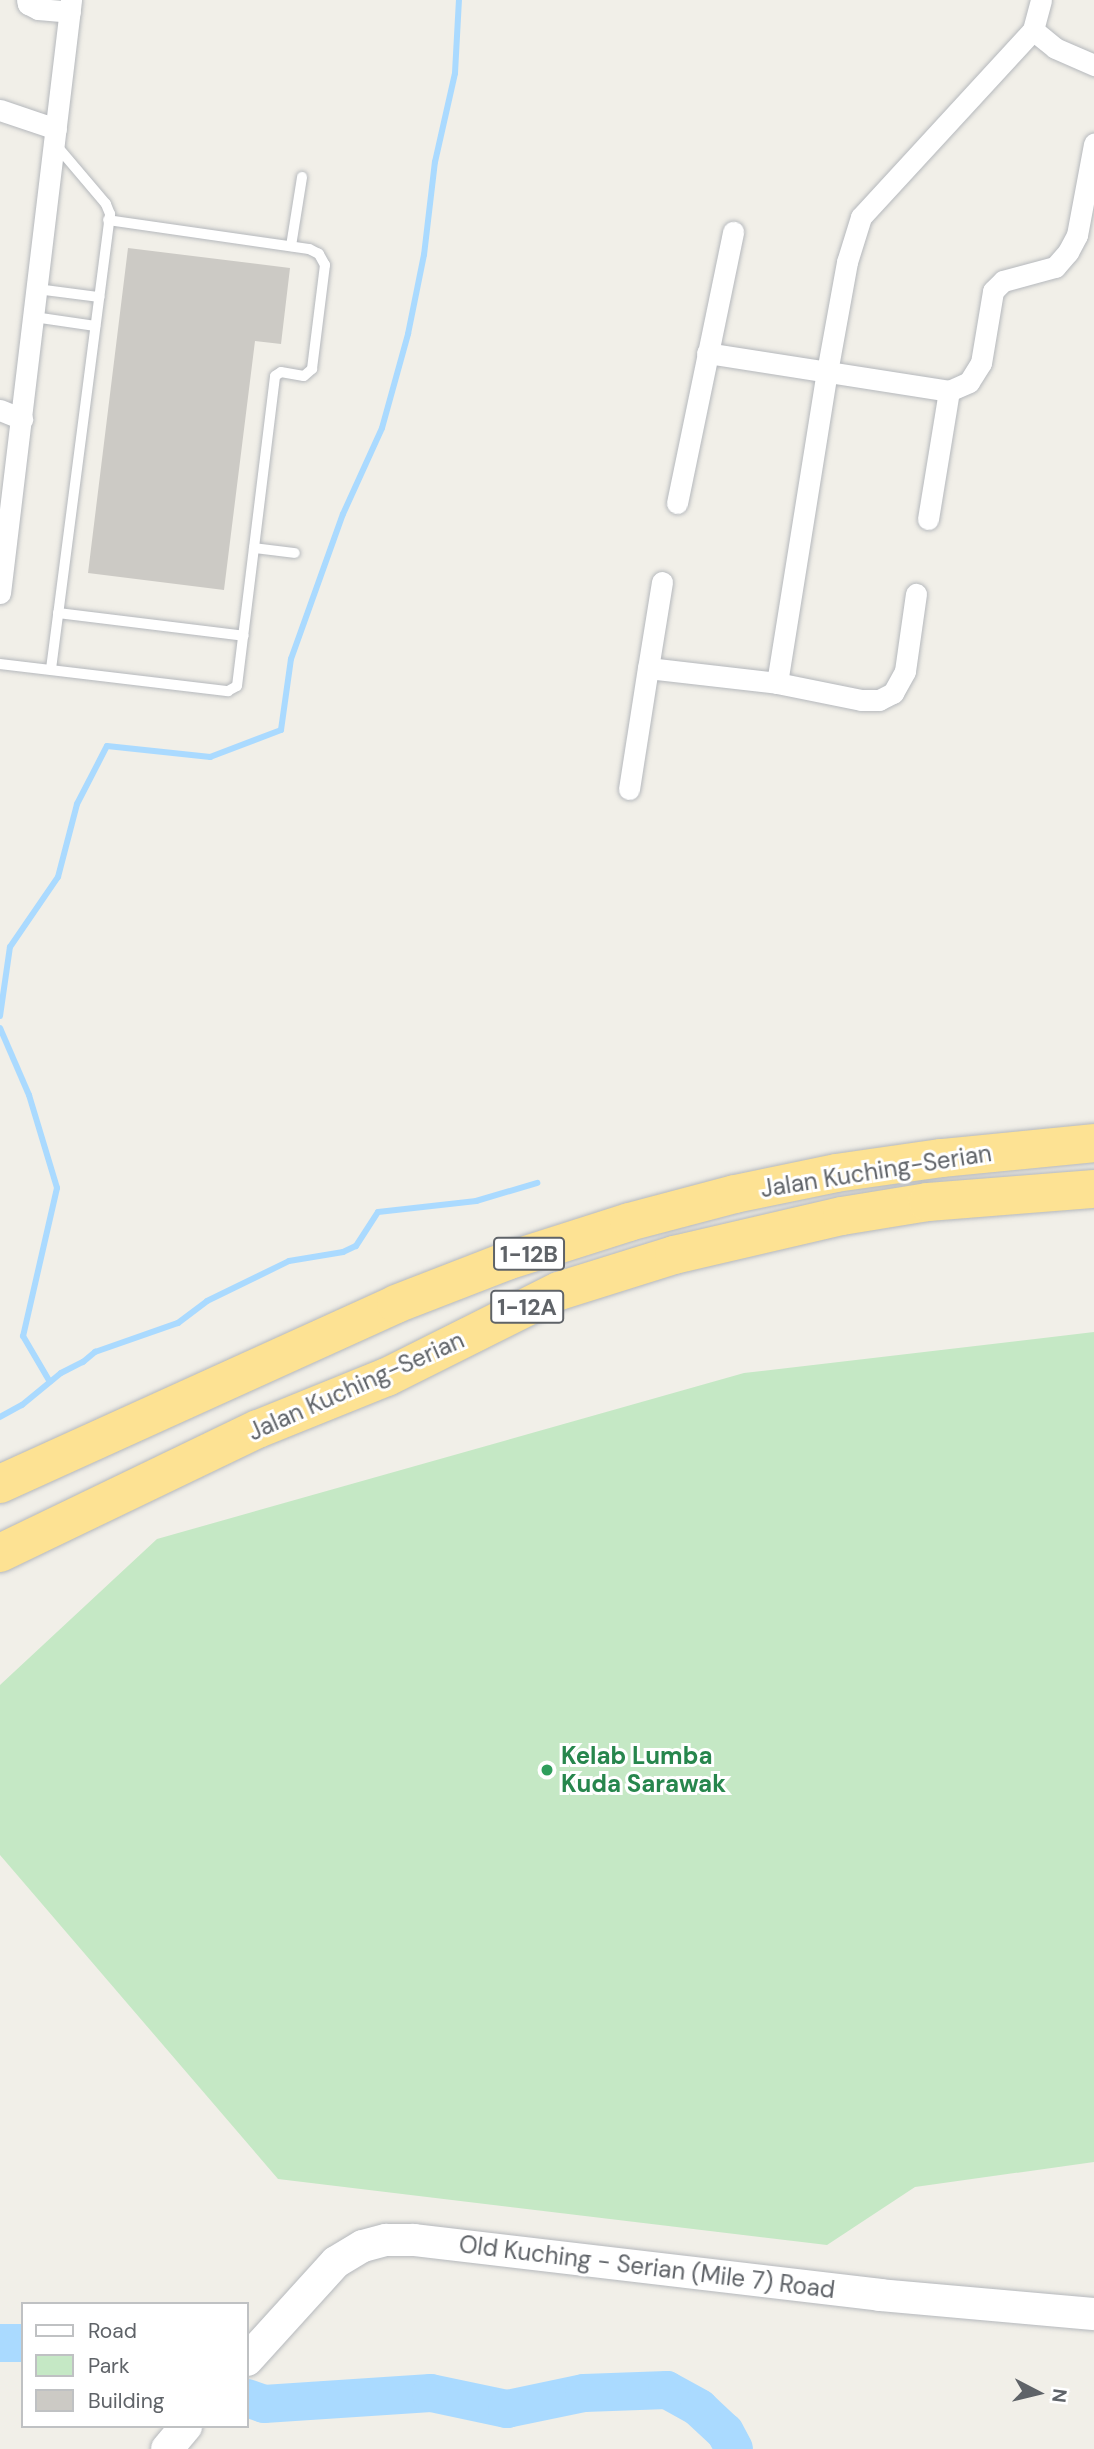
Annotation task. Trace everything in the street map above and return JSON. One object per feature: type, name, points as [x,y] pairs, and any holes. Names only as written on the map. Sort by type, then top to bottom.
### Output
[{"type":"highway","name":"Jalan Kuching-Serian","points":[[0,1484],[396,1304],[507,1261],[629,1222],[734,1194],[836,1173],[942,1158],[1094,1143]]},
{"type":"highway","name":"Jalan Kuching-Serian","points":[[0,1553],[258,1429],[387,1377],[559,1291],[674,1255],[842,1216],[928,1202],[1094,1189]]},
{"type":"street","points":[[0,593],[71,6],[38,9],[28,5],[27,0]]},
{"type":"street","points":[[778,683],[827,372],[847,262],[861,217],[1033,30],[1041,0]]},
{"type":"street","points":[[1033,30],[1055,48],[1094,65]]},
{"type":"street","points":[[0,110],[55,136]]},
{"type":"street","points":[[707,353],[948,391],[969,382],[981,363],[993,291],[1003,281],[1055,267],[1068,252],[1077,235],[1094,144]]},
{"type":"street","points":[[677,503],[733,232]]},
{"type":"street","points":[[928,519],[948,391]]},
{"type":"street","points":[[0,411],[22,419]]},
{"type":"street","points":[[629,789],[662,582]]},
{"type":"street","points":[[648,668],[778,683],[861,700],[880,699],[893,693],[905,671],[916,594]]},
{"type":"street","name":"Old Kuching - Serian (Mile 7) Road","points":[[248,2359],[336,2262],[363,2246],[386,2240],[414,2240],[880,2295],[1094,2314]]},
{"type":"street","points":[[167,2449],[184,2428]]},
{"type":"lane","points":[[51,669],[108,220],[106,204],[55,136]]},
{"type":"lane","points":[[291,246],[302,177]]},
{"type":"lane","points":[[0,664],[228,691],[237,686],[275,376],[281,372],[304,376],[312,369],[325,265],[319,254],[291,246],[108,220]]},
{"type":"lane","points":[[37,289],[99,297]]},
{"type":"lane","points":[[34,317],[95,326]]},
{"type":"lane","points":[[254,548],[295,553]]},
{"type":"lane","points":[[58,613],[244,636]]},
{"type":"green space","name":"Kelab Lumba Kuda Sarawak","points":[[1094,1332],[1094,2162],[915,2187],[827,2245],[278,2179],[0,1855],[0,1685],[157,1539],[744,1373]]},
{"type":"building","points":[[128,248],[290,268],[281,344],[255,341],[224,590],[88,573]]},
{"type":"waterway","points":[[0,1016],[10,947],[58,877],[77,804],[107,746],[210,757],[281,730],[291,659],[343,514],[382,428],[408,334],[424,255],[435,162],[455,73],[459,0]]},
{"type":"waterway","points":[[0,1028],[29,1095],[57,1188],[23,1336],[50,1382]]},
{"type":"waterway","points":[[0,1417],[22,1405],[61,1373],[83,1362],[95,1352],[178,1323],[207,1301],[289,1261],[343,1252],[356,1246],[378,1212],[476,1201],[537,1183]]},
{"type":"waterway","points":[[0,2343],[21,2343]]},
{"type":"waterway","points":[[248,2398],[264,2404],[431,2393],[507,2409],[584,2393],[667,2390],[699,2408],[725,2432],[734,2449]]},
{"type":"place","name":"Kelab Lumba Kuda Sarawak","points":[[547,1770]]}]
